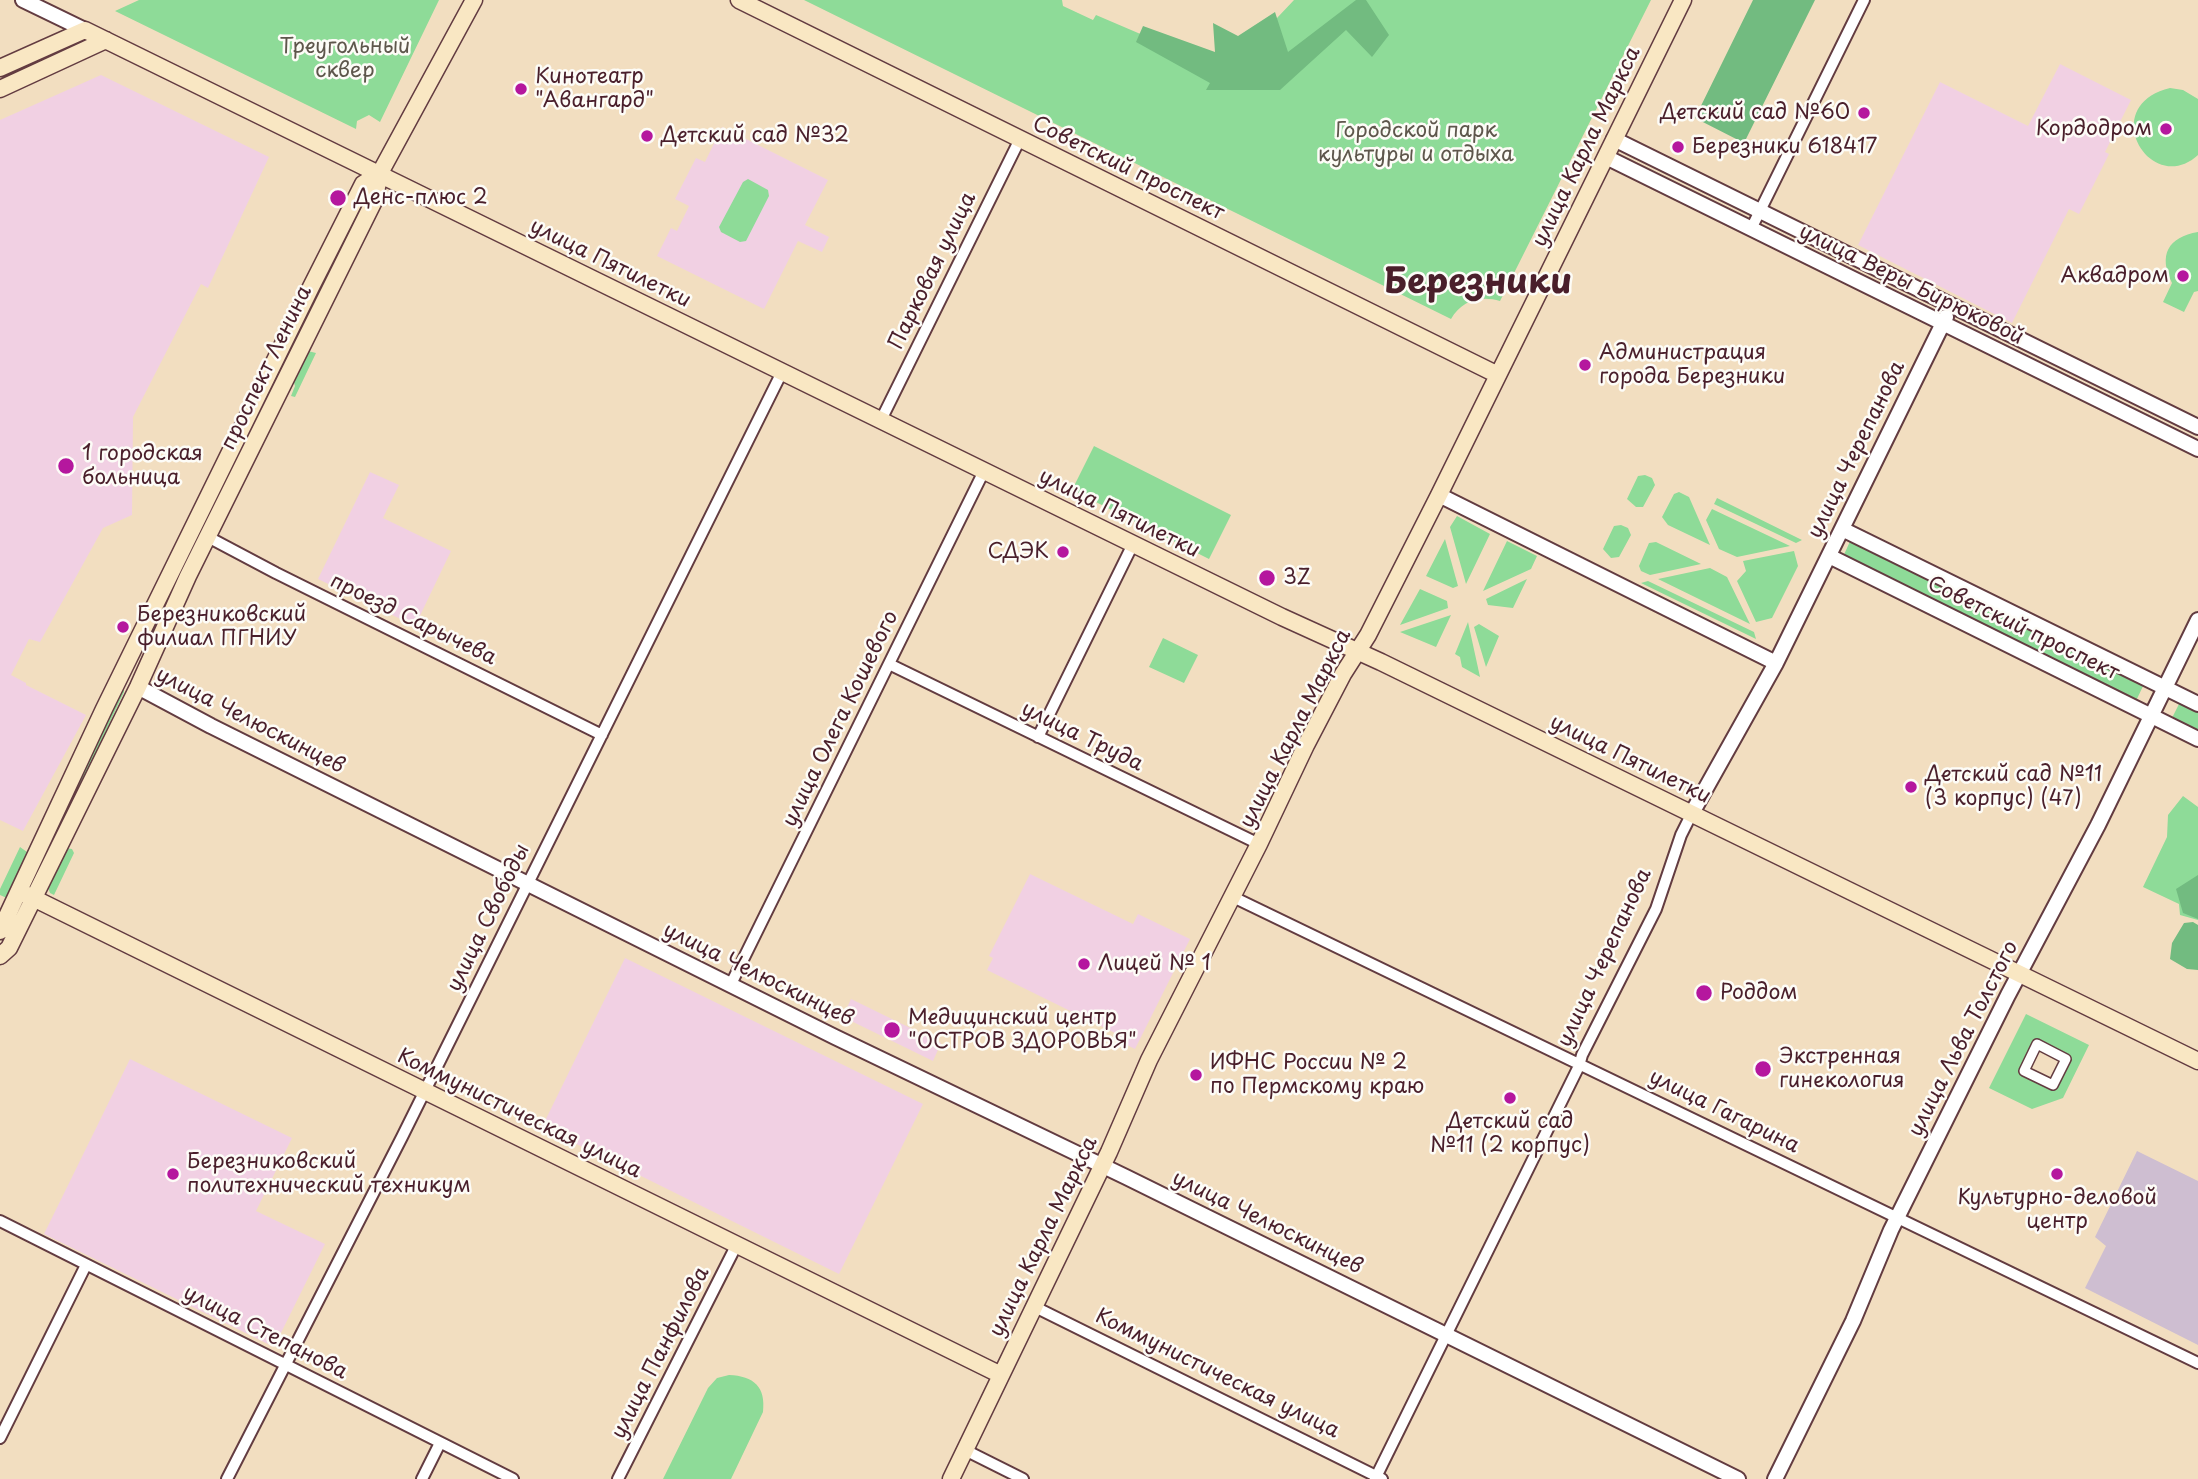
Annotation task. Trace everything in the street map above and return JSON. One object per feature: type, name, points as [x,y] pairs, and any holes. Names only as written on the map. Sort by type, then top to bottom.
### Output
[{"type":"main road","name":"проспект Ленина","points":[[0,931],[26,895],[138,687],[208,537],[374,201],[380,173],[474,0]]},
{"type":"main road","name":"Советский проспект","points":[[739,0],[1498,375]]},
{"type":"main road","name":"улица Карла Маркса","points":[[951,1479],[1149,1060],[1233,897],[1306,746],[1368,635],[1439,495],[1683,0]]},
{"type":"main road","name":"улица Пятилетки","points":[[85,30],[1133,544],[1692,813],[2198,1061]]},
{"type":"main road","points":[[0,68],[85,30]]},
{"type":"main road","points":[[0,89],[106,40]]},
{"type":"main road","name":"проспект Ленина","points":[[0,956],[9,948],[26,895],[103,709],[363,184],[380,173]]},
{"type":"main road","name":"Коммунистическая улица","points":[[26,895],[1001,1375]]},
{"type":"street","name":"улица Пятилетки","points":[[23,0],[85,30]]},
{"type":"street","points":[[1751,229],[1864,0]]},
{"type":"street","name":"Парковая улица","points":[[881,420],[1020,139]]},
{"type":"street","name":"улица Веры Бирюковой","points":[[1615,139],[2198,427]]},
{"type":"street","name":"улица Веры Бирюковой","points":[[1606,156],[2198,449]]},
{"type":"street","name":"улица Черепанова","points":[[1378,1478],[1579,1066],[1581,1055],[1656,909],[1681,835],[1776,663],[1951,306]]},
{"type":"street","points":[[2057,380],[2065,363]]},
{"type":"street","name":"улица Свободы","points":[[227,1479],[425,1091],[782,372]]},
{"type":"street","name":"улица Олега Кошевого","points":[[731,984],[985,471]]},
{"type":"street","points":[[1439,495],[1776,663]]},
{"type":"street","name":"Советский проспект","points":[[1842,529],[2198,704]]},
{"type":"street","name":"проезд Сарычева","points":[[208,537],[601,735]]},
{"type":"street","points":[[1038,737],[1133,544]]},
{"type":"street","name":"Советский проспект","points":[[1829,556],[2198,739]]},
{"type":"street","name":"улица Льва Толстого","points":[[1775,1479],[1853,1321],[1897,1218],[2019,973],[2098,825],[2198,620]]},
{"type":"street","name":"улица Труда","points":[[889,664],[1259,844]]},
{"type":"street","name":"улица Челюскинцев","points":[[138,687],[527,884],[1738,1479]]},
{"type":"street","name":"улица Гагарина","points":[[1233,897],[2198,1363]]},
{"type":"street","points":[[2037,1044],[2066,1059],[2053,1086],[2024,1071],[2037,1044]]},
{"type":"street","name":"улица Степанова","points":[[0,1221],[513,1479]]},
{"type":"street","name":"улица Панфилова","points":[[618,1479],[737,1244]]},
{"type":"street","points":[[0,1438],[86,1265]]},
{"type":"street","name":"Коммунистическая улица","points":[[1033,1307],[1378,1478]]},
{"type":"street","points":[[422,1479],[440,1443]]},
{"type":"street","points":[[965,1450],[1023,1479]]},
{"type":"shaded area","points":[[2060,64],[2131,100],[2105,152],[2109,154],[2079,214],[2069,209],[2012,323],[1858,245],[1940,82],[2028,126]]},
{"type":"shaded area","name":"1 городская больница","points":[[101,75],[269,157],[208,288],[201,284],[133,417],[132,515],[103,528],[40,642],[29,639],[11,675],[86,715],[23,831],[0,820],[0,120]]},
{"type":"shaded area","points":[[722,127],[828,180],[805,225],[829,237],[822,252],[798,241],[764,309],[657,256],[671,228],[677,231],[689,206],[675,199],[696,158],[705,162]]},
{"type":"shaded area","points":[[370,472],[399,485],[383,518],[451,551],[415,626],[318,579]]},
{"type":"shaded area","name":"Лицей № 1","points":[[1030,874],[1133,924],[1138,914],[1190,939],[1135,1049],[1115,1039],[1117,1034],[987,970],[993,958],[989,956]]},
{"type":"shaded area","points":[[625,958],[923,1104],[839,1274],[542,1127]]},
{"type":"shaded area","name":"Медицинский центр \"ОСТРОВ ЗДОРОВЬЯ\"","points":[[851,999],[941,1043],[933,1061],[843,1017]]},
{"type":"shaded area","name":"Березниковский политехнический техникум","points":[[130,1059],[292,1138],[256,1211],[325,1244],[274,1347],[44,1234]]},
{"type":"shaded area","points":[[2137,1151],[2198,1181],[2198,1345],[2085,1288],[2106,1246],[2095,1237]]},
{"type":"green space","name":"Треугольный сквер","points":[[139,0],[439,0],[380,122],[369,115],[357,121],[356,129],[115,11]]},
{"type":"green space","name":"Городской парк культуры и отдыха","points":[[804,0],[1062,0],[1063,6],[1093,20],[1096,15],[1227,71],[1294,0],[1651,0],[1500,301],[1472,301],[1460,308],[1451,319]]},
{"type":"green space","points":[[1356,0],[1366,0],[1389,35],[1372,57],[1346,30],[1280,90],[1206,90],[1210,83],[1136,42],[1143,26],[1215,52],[1213,23],[1238,36],[1275,12],[1288,52]]},
{"type":"green space","points":[[1753,0],[1815,0],[1744,143],[1695,118]]},
{"type":"green space","name":"Кордодром","points":[[2170,88],[2183,90],[2198,99],[2198,155],[2180,165],[2163,165],[2149,157],[2139,144],[2134,128],[2137,112],[2148,98]]},
{"type":"green space","points":[[748,179],[768,190],[769,196],[746,241],[740,242],[721,232],[719,227],[743,182]]},
{"type":"green space","points":[[363,197],[367,200],[215,506],[211,504]]},
{"type":"green space","name":"Аквадром","points":[[2198,232],[2198,291],[2194,292],[2184,312],[2163,302],[2172,283],[2166,256],[2168,249],[2179,238]]},
{"type":"green space","points":[[308,351],[316,353],[295,397],[291,396],[295,386],[292,376]]},
{"type":"green space","points":[[1094,446],[1231,515],[1209,559],[1072,490]]},
{"type":"green space","points":[[1638,476],[1652,478],[1655,485],[1643,507],[1636,507],[1627,499]]},
{"type":"green space","points":[[1679,492],[1689,497],[1710,545],[1668,525],[1662,517],[1674,494]]},
{"type":"green space","points":[[1717,498],[1802,540],[1796,543],[1714,504]]},
{"type":"green space","points":[[1712,509],[1790,546],[1737,557],[1719,549],[1706,520]]},
{"type":"green space","points":[[1457,516],[1490,534],[1466,584],[1450,527]]},
{"type":"green space","points":[[1614,526],[1628,528],[1631,535],[1619,557],[1611,558],[1603,549]]},
{"type":"green space","points":[[1852,537],[2145,682],[2135,703],[1842,559]]},
{"type":"green space","points":[[1445,539],[1458,586],[1453,588],[1426,576]]},
{"type":"green space","points":[[1507,541],[1537,556],[1531,569],[1483,591]]},
{"type":"green space","points":[[1656,542],[1701,564],[1650,575],[1641,571],[1639,566],[1649,543]]},
{"type":"green space","points":[[1794,551],[1798,566],[1772,618],[1756,622],[1737,581],[1746,571],[1743,561]]},
{"type":"green space","points":[[1710,568],[1727,577],[1750,624],[1658,579]]},
{"type":"green space","points":[[1527,579],[1513,608],[1488,605],[1486,599]]},
{"type":"green space","points":[[1648,581],[1754,632],[1756,639],[1641,583]]},
{"type":"green space","points":[[1420,589],[1447,601],[1448,608],[1400,625]]},
{"type":"green space","points":[[1451,615],[1436,647],[1400,632]]},
{"type":"green space","points":[[1468,622],[1480,677],[1462,667],[1460,657],[1455,654]]},
{"type":"green space","points":[[1479,624],[1499,636],[1486,667],[1474,627]]},
{"type":"green space","points":[[1163,638],[1198,655],[1184,683],[1149,667]]},
{"type":"green space","points":[[120,689],[124,689],[124,692],[34,884],[30,885]]},
{"type":"green space","points":[[2181,700],[2198,709],[2198,733],[2171,720]]},
{"type":"green space","points":[[2183,796],[2198,807],[2198,920],[2180,915],[2179,904],[2143,887],[2167,837],[2168,815]]},
{"type":"green space","points":[[20,847],[27,852],[28,857],[9,899],[0,895],[0,889]]},
{"type":"green space","points":[[66,848],[72,849],[74,853],[54,895],[50,893],[47,885]]},
{"type":"green space","points":[[2198,875],[2198,919],[2183,913],[2176,889]]},
{"type":"green space","points":[[2193,922],[2198,925],[2198,970],[2187,969],[2170,959],[2172,943],[2184,923]]},
{"type":"green space","points":[[2026,1014],[2089,1045],[2063,1098],[2032,1109],[1989,1088]],"holes":[[[2037,1045],[2066,1059],[2053,1085],[2024,1070]]]},
{"type":"green space","points":[[729,1375],[752,1381],[760,1390],[763,1403],[763,1412],[731,1479],[663,1479],[708,1388],[717,1378]]},
{"type":"place","name":"Кинотеатр \"Авангард\"","points":[[521,89]]},
{"type":"place","name":"Детский сад №60","points":[[1864,113]]},
{"type":"place","name":"Кордодром","points":[[2166,129]]},
{"type":"place","name":"Детский сад №32","points":[[647,136]]},
{"type":"place","name":"Березники 618417","points":[[1678,147]]},
{"type":"place","name":"Денс-плюс 2","points":[[338,198]]},
{"type":"place","name":"Аквадром","points":[[2183,276]]},
{"type":"place","name":"Администрация города Березники","points":[[1585,365]]},
{"type":"place","name":"1 городская больница","points":[[66,466]]},
{"type":"place","name":"СДЭК","points":[[1063,552]]},
{"type":"place","name":"3Z","points":[[1267,578]]},
{"type":"place","name":"Березниковский филиал ПГНИУ","points":[[123,627]]},
{"type":"place","name":"Детский сад №11 (3 корпус) (47)","points":[[1911,787]]},
{"type":"place","name":"Лицей № 1","points":[[1084,964]]},
{"type":"place","name":"Роддом","points":[[1704,993]]},
{"type":"place","name":"Медицинский центр \"ОСТРОВ ЗДОРОВЬЯ\"","points":[[892,1030]]},
{"type":"place","name":"Экстренная гинекология","points":[[1763,1069]]},
{"type":"place","name":"ИФНС России № 2 по Пермскому краю","points":[[1196,1075]]},
{"type":"place","name":"Детский сад №11 (2 корпус)","points":[[1510,1098]]},
{"type":"place","name":"Березниковский политехнический техникум","points":[[173,1174]]},
{"type":"place","name":"Культурно-деловой центр","points":[[2057,1174]]},
{"type":"district","name":"Березники","points":[[1478,283]]}]
